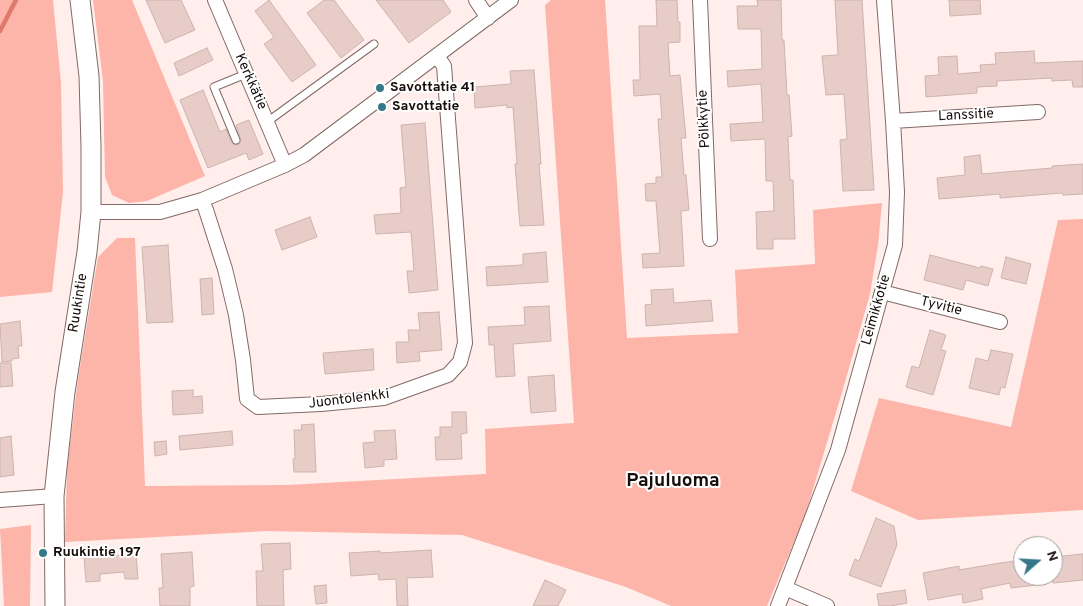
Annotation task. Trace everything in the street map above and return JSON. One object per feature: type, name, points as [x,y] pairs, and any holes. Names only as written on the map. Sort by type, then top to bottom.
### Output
[{"type":"street","name":"Ruukintie","points":[[56,606],[54,496],[65,392],[87,252],[91,212],[90,76],[80,0]]},
{"type":"street","name":"Kerkkätie","points":[[215,0],[285,164]]},
{"type":"street","points":[[476,0],[488,18]]},
{"type":"street","points":[[91,212],[160,212],[202,200],[304,155],[511,0]]},
{"type":"street","name":"Pölkkytie","points":[[700,0],[710,239]]},
{"type":"street","name":"Leimikkotie","points":[[778,606],[838,450],[895,245],[897,192],[884,0]]},
{"type":"street","name":"Juontolenkki","points":[[202,200],[224,269],[236,315],[247,399],[258,407],[384,398],[448,375],[460,362],[464,343],[444,66],[437,56]]},
{"type":"street","name":"Lanssitie","points":[[893,121],[1038,112]]},
{"type":"street","name":"Tyvitie","points":[[882,292],[1000,322]]},
{"type":"street","points":[[0,500],[54,496]]},
{"type":"street","points":[[785,588],[827,606]]},
{"type":"lane","points":[[267,122],[374,44]]},
{"type":"lane","points":[[236,140],[214,87],[246,74]]},
{"type":"shaded area","points":[[0,0],[53,0],[61,83],[63,192],[52,292],[0,297]]},
{"type":"shaded area","points":[[93,0],[132,0],[205,176],[147,201],[129,203],[112,195],[105,177],[103,81]]},
{"type":"shaded area","points":[[551,0],[605,0],[627,338],[738,333],[735,270],[815,264],[813,210],[882,203],[878,245],[870,294],[843,389],[805,516],[767,606],[671,606],[626,587],[462,535],[268,531],[65,542],[67,469],[78,379],[98,257],[117,238],[135,238],[145,486],[288,485],[486,474],[485,429],[574,423],[545,5]]},
{"type":"shaded area","points":[[1083,219],[1083,510],[918,520],[851,491],[879,398],[1011,427],[1058,220]]},
{"type":"shaded area","points":[[31,525],[30,606],[4,606],[0,529]]},
{"type":"building","points":[[146,0],[181,0],[195,30],[165,43]]},
{"type":"building","points":[[269,0],[316,65],[292,82],[264,44],[274,37],[255,11]]},
{"type":"building","points":[[324,0],[334,0],[364,40],[341,58],[307,13]]},
{"type":"building","points":[[376,0],[443,0],[451,12],[409,43]]},
{"type":"building","points":[[656,0],[677,0],[680,42],[668,43],[670,76],[680,75],[686,138],[681,138],[689,210],[681,211],[684,266],[643,268],[642,254],[660,253],[656,201],[646,201],[645,184],[656,183],[656,177],[662,177],[658,119],[662,119],[660,94],[634,96],[633,80],[640,80],[639,26],[657,26]]},
{"type":"building","points":[[757,0],[781,0],[782,40],[784,40],[787,95],[789,95],[792,136],[788,137],[790,180],[793,180],[795,239],[773,239],[773,249],[757,249],[756,212],[774,211],[773,181],[766,181],[765,139],[731,141],[730,124],[763,122],[761,84],[728,87],[727,71],[762,69],[761,29],[738,29],[737,6],[758,6]]},
{"type":"building","points":[[835,0],[862,0],[874,190],[843,191],[840,140],[847,139],[844,94],[826,95],[822,56],[838,55]]},
{"type":"building","points":[[949,0],[980,0],[981,14],[950,16]]},
{"type":"building","points":[[207,48],[213,60],[179,76],[174,63]]},
{"type":"building","points":[[1034,51],[1035,63],[1083,61],[1083,87],[1073,87],[1072,80],[1052,81],[1052,78],[997,81],[997,86],[977,87],[977,93],[926,97],[925,76],[939,75],[938,57],[957,56],[958,74],[981,72],[980,65],[996,64],[995,53]]},
{"type":"building","points":[[534,70],[544,225],[520,226],[513,107],[507,108],[507,105],[475,108],[474,87],[511,84],[510,71]]},
{"type":"building","points":[[203,90],[220,132],[226,129],[231,142],[238,145],[241,140],[236,125],[249,120],[263,154],[249,160],[246,153],[208,168],[180,100]]},
{"type":"building","points":[[425,123],[438,290],[409,293],[407,271],[414,271],[411,232],[376,234],[374,215],[401,213],[400,188],[406,187],[401,125]]},
{"type":"building","points":[[980,155],[982,174],[1083,164],[1083,194],[1063,195],[1062,193],[1000,198],[1000,194],[939,199],[937,178],[965,175],[964,157]]},
{"type":"building","points":[[310,217],[317,237],[282,250],[275,230]]},
{"type":"building","points":[[168,245],[173,322],[147,323],[142,247]]},
{"type":"building","points":[[546,252],[548,282],[487,286],[486,267],[523,265],[523,254]]},
{"type":"building","points":[[930,255],[980,268],[981,266],[993,269],[988,286],[966,280],[963,290],[924,280]]},
{"type":"building","points":[[1006,257],[1031,264],[1026,284],[1001,278]]},
{"type":"building","points":[[212,278],[214,314],[202,315],[200,279]]},
{"type":"building","points":[[673,289],[674,303],[711,300],[713,321],[646,326],[645,305],[652,304],[651,290]]},
{"type":"building","points":[[549,306],[551,341],[513,344],[515,376],[496,377],[494,345],[489,345],[488,327],[525,325],[524,307]]},
{"type":"building","points":[[439,312],[442,350],[419,352],[420,361],[397,363],[396,342],[409,342],[408,330],[420,330],[418,313]]},
{"type":"building","points":[[20,321],[22,346],[18,346],[19,358],[2,362],[0,324]]},
{"type":"building","points":[[930,330],[946,335],[941,350],[946,351],[933,395],[906,387],[912,366],[919,368]]},
{"type":"building","points":[[373,349],[374,370],[325,374],[323,353]]},
{"type":"building","points":[[991,350],[1013,354],[1005,388],[1001,387],[999,395],[969,388],[976,358],[988,361]]},
{"type":"building","points":[[0,363],[11,363],[13,386],[0,387]]},
{"type":"building","points":[[554,375],[556,411],[531,413],[528,377]]},
{"type":"building","points":[[193,390],[193,397],[202,396],[203,413],[173,415],[172,391]]},
{"type":"building","points":[[452,412],[466,412],[467,433],[461,434],[462,459],[436,460],[435,437],[440,437],[440,427],[452,427]]},
{"type":"building","points":[[314,424],[316,472],[294,472],[294,430],[302,430],[301,425]]},
{"type":"building","points":[[395,430],[397,459],[384,460],[384,466],[365,468],[363,443],[375,442],[374,431]]},
{"type":"building","points":[[232,431],[233,445],[180,450],[179,436]]},
{"type":"building","points":[[11,436],[14,475],[0,477],[0,438]]},
{"type":"building","points":[[166,441],[167,454],[155,456],[154,442]]},
{"type":"building","points":[[876,518],[894,526],[897,545],[881,587],[849,575],[855,559],[859,561]]},
{"type":"building","points":[[290,543],[291,569],[283,570],[284,606],[257,606],[256,571],[263,571],[261,544]]},
{"type":"building","points":[[431,550],[433,577],[407,578],[408,606],[397,606],[396,579],[379,580],[378,574],[351,576],[349,553]]},
{"type":"building","points":[[192,552],[194,586],[190,587],[190,606],[160,606],[159,588],[163,588],[161,554]]},
{"type":"building","points":[[136,554],[138,579],[125,579],[124,572],[100,574],[100,581],[86,582],[84,558]]},
{"type":"building","points":[[1083,554],[1083,580],[1063,582],[1063,556]]},
{"type":"building","points":[[1013,561],[1013,586],[1028,586],[1011,588],[1010,583],[981,589],[983,599],[963,603],[962,594],[928,600],[923,573],[959,566],[959,570]]},
{"type":"building","points":[[545,580],[566,590],[558,606],[533,606]]},
{"type":"building","points":[[326,585],[327,603],[316,604],[314,586]]},
{"type":"building","points":[[905,590],[907,603],[879,606],[877,594]]},
{"type":"waterway","name":"Pajuluoma","points":[[0,31],[16,0]]},
{"type":"place","name":"Savottatie 41","points":[[380,88]]},
{"type":"place","name":"Savottatie","points":[[382,107]]},
{"type":"place","name":"Ruukintie 197","points":[[43,553]]},
{"type":"district","name":"Pajuluoma","points":[[673,482]]}]
